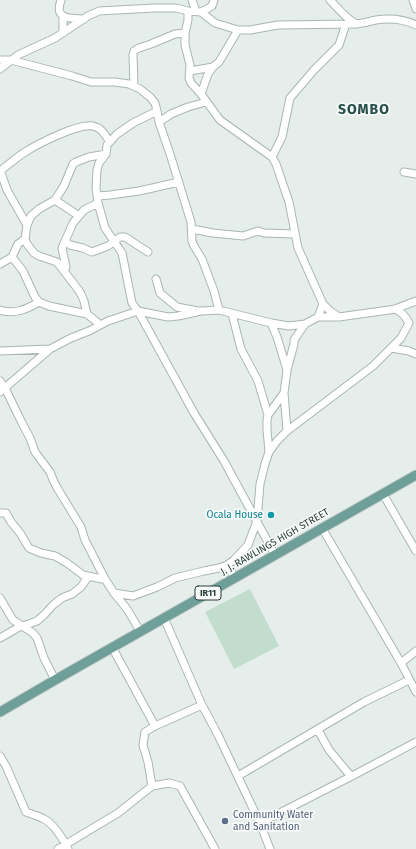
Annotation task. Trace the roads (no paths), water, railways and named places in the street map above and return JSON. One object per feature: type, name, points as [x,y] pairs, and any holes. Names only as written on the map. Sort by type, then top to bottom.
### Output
[{"type":"main road","name":"J. J. RAWLINGS HIGH STREET","points":[[0,712],[416,475]]},
{"type":"street","points":[[60,0],[58,10],[60,14],[70,18],[84,18]]},
{"type":"street","points":[[192,0],[198,12],[215,24],[238,30],[250,30],[278,25],[357,24],[386,19],[400,20],[416,25]]},
{"type":"street","points":[[0,69],[18,55],[56,38],[84,18],[99,11],[176,8],[198,12],[212,6],[214,0]]},
{"type":"street","points":[[330,0],[347,18],[357,24]]},
{"type":"street","points":[[413,0],[416,9]]},
{"type":"street","points":[[188,11],[188,20],[184,33],[185,45],[190,65],[189,78],[191,83],[220,120],[272,157],[288,196],[298,248],[323,304],[339,317]]},
{"type":"street","points":[[63,16],[63,33]]},
{"type":"street","points":[[272,157],[282,137],[290,98],[314,70],[339,45],[346,24]]},
{"type":"street","points":[[200,94],[208,74],[224,56],[238,30]]},
{"type":"street","points":[[134,86],[134,51],[175,34],[184,33]]},
{"type":"street","points":[[0,60],[11,60],[72,76],[88,82],[115,82],[129,84],[150,97],[155,103],[159,122],[192,222],[192,241],[202,260],[214,291],[219,310]]},
{"type":"street","points":[[190,71],[213,67]]},
{"type":"street","points":[[159,122],[171,114],[188,106],[206,102]]},
{"type":"street","points":[[157,111],[133,123],[117,134],[107,145],[106,154],[99,163],[96,183],[105,228],[122,253],[132,303],[138,311],[194,413],[224,461],[275,555]]},
{"type":"street","points":[[27,225],[7,190],[0,171],[24,153],[75,128],[94,126],[103,132],[110,142]]},
{"type":"street","points":[[0,264],[12,257],[18,244],[24,239],[27,225],[31,216],[39,209],[55,200],[64,186],[73,164],[89,157],[106,154]]},
{"type":"street","points":[[404,172],[416,174]]},
{"type":"street","points":[[64,271],[66,267],[62,248],[66,242],[73,223],[84,210],[98,199],[110,195],[138,191],[179,182]]},
{"type":"street","points":[[55,200],[79,216]]},
{"type":"street","points":[[20,213],[31,216]]},
{"type":"street","points":[[192,229],[243,236],[258,232],[295,234]]},
{"type":"street","points":[[66,242],[70,245],[92,252],[108,246],[125,236],[148,252]]},
{"type":"street","points":[[24,239],[34,253],[45,259],[57,262],[80,292],[84,300],[87,314]]},
{"type":"street","points":[[12,257],[23,271],[35,297],[39,302],[49,306],[87,314],[100,325]]},
{"type":"street","points":[[156,279],[160,293],[177,307],[201,311]]},
{"type":"street","points":[[0,310],[5,312],[19,311],[39,302]]},
{"type":"street","points":[[3,390],[50,349],[71,338],[89,332],[113,319],[138,311],[168,317],[201,311],[219,310],[289,326],[305,324],[318,317],[339,317],[395,309],[416,302]]},
{"type":"street","points":[[318,317],[323,304]]},
{"type":"street","points":[[177,307],[178,316]]},
{"type":"street","points":[[114,593],[133,596],[175,578],[219,568],[234,560],[248,545],[257,521],[260,484],[269,452],[287,431],[373,366],[401,338],[409,323],[401,312],[395,309]]},
{"type":"street","points":[[232,314],[241,350],[258,381],[268,415]]},
{"type":"street","points":[[271,323],[277,336],[287,370]]},
{"type":"street","points":[[287,431],[284,393],[287,370],[294,340],[305,324]]},
{"type":"street","points":[[391,348],[409,351],[416,354]]},
{"type":"street","points":[[0,351],[50,349]]},
{"type":"street","points":[[0,381],[3,390],[30,438],[35,452],[50,472],[59,492],[81,527],[85,540],[105,579],[127,609],[140,631]]},
{"type":"street","points":[[269,452],[266,420],[284,393]]},
{"type":"street","points":[[383,494],[416,551]]},
{"type":"street","points":[[0,513],[6,513],[29,548],[41,553],[55,556],[83,575],[105,579]]},
{"type":"street","points":[[322,528],[401,663],[416,692]]},
{"type":"street","points":[[227,565],[235,578]]},
{"type":"street","points":[[0,638],[22,626],[37,621],[62,598],[81,588],[88,577]]},
{"type":"street","points":[[0,598],[13,620],[33,633],[37,638],[54,680]]},
{"type":"street","points":[[164,618],[202,705],[260,823],[270,849]]},
{"type":"street","points":[[112,647],[155,726]]},
{"type":"street","points":[[401,663],[416,651]]},
{"type":"street","points":[[238,776],[364,702],[409,680]]},
{"type":"street","points":[[152,786],[143,745],[145,732],[202,705]]},
{"type":"street","points":[[318,730],[329,750],[352,776]]},
{"type":"street","points":[[260,823],[416,742]]},
{"type":"street","points":[[0,756],[6,766],[26,812],[45,819],[52,825],[67,846]]},
{"type":"street","points":[[58,849],[67,846],[118,813],[152,786],[170,783],[180,786],[215,849]]},
{"type":"place","name":"Ocala House","points":[[271,515]]},
{"type":"place","name":"Community Water and Sanitation","points":[[225,821]]},
{"type":"district","name":"SOMBO","points":[[364,110]]}]
